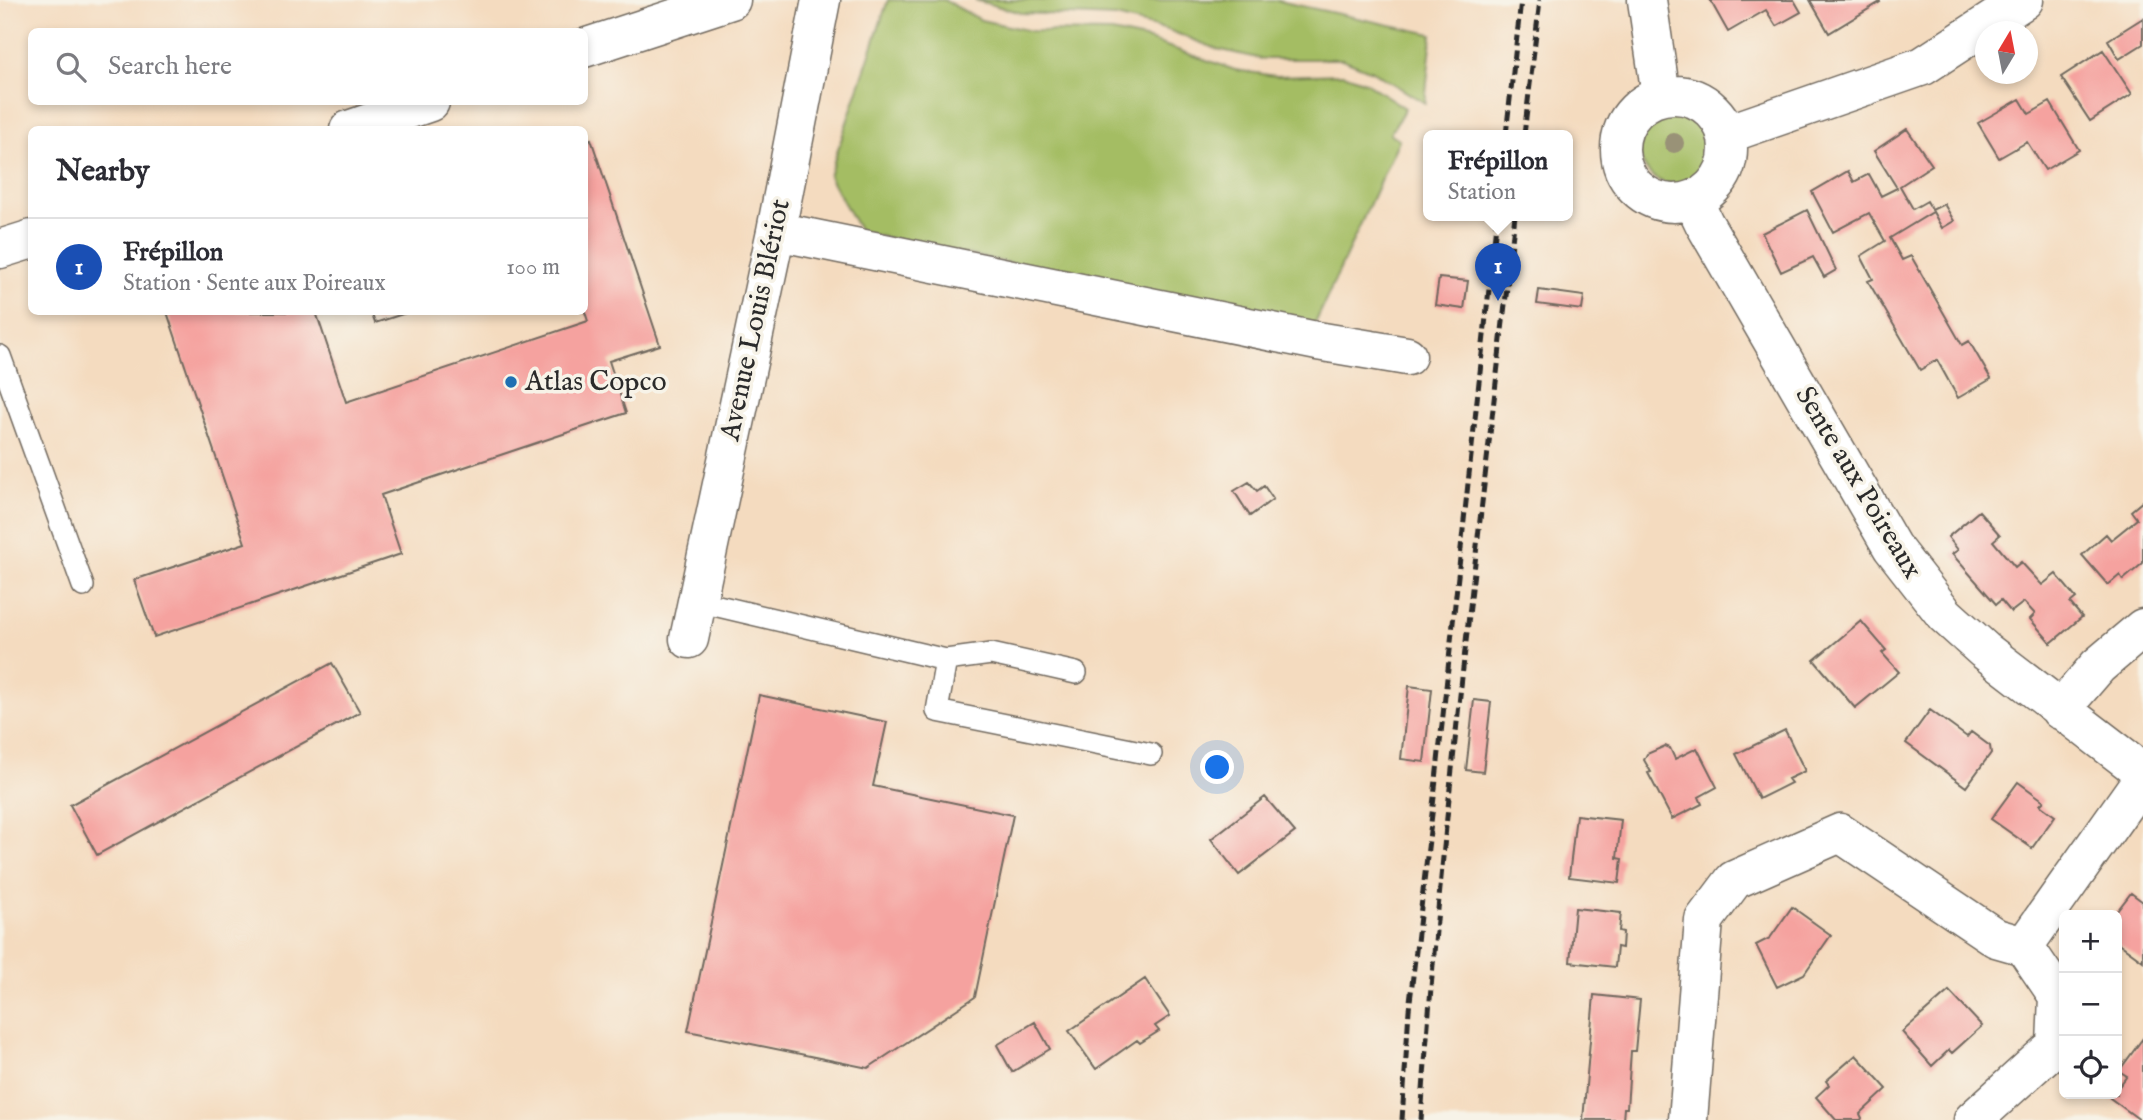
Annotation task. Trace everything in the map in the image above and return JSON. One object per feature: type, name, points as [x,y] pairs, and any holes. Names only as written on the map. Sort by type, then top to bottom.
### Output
[{"type":"street","points":[[588,47],[731,0]]},
{"type":"street","name":"Avenue Louis Blériot","points":[[689,639],[776,231],[821,0]]},
{"type":"street","points":[[1647,0],[1661,96]]},
{"type":"street","points":[[1727,134],[1923,66],[2024,0]]},
{"type":"street","points":[[1677,94],[1694,98],[1709,107],[1720,119],[1727,134],[1729,150],[1722,173],[1707,192],[1693,200],[1670,203],[1648,197],[1634,186],[1624,171],[1620,138],[1625,124],[1640,106],[1661,96],[1677,94]]},
{"type":"street","points":[[361,126],[421,105]]},
{"type":"street","name":"Sente aux Poireaux","points":[[1693,200],[1892,547],[1912,575],[1945,615],[1984,650],[2143,772]]},
{"type":"street","points":[[776,231],[1317,341],[1407,356]]},
{"type":"street","points":[[0,250],[28,240]]},
{"type":"street","points":[[2060,710],[2098,666],[2143,628]]},
{"type":"street","points":[[2024,946],[2143,778]]},
{"type":"street","points":[[1688,1120],[1704,920],[1734,880],[1840,833],[1996,938],[2024,946],[2058,996],[2056,1045],[1973,1120]]},
{"type":"lane","points":[[0,356],[83,586]]},
{"type":"lane","points":[[697,601],[946,660],[990,654],[1076,673]]},
{"type":"lane","points":[[946,660],[937,711],[1151,754]]},
{"type":"green space","points":[[888,0],[944,0],[981,20],[1031,31],[1112,32],[1149,40],[1235,70],[1276,76],[1344,74],[1365,82],[1405,108],[1390,134],[1399,140],[1314,326],[860,232],[829,176]]},
{"type":"green space","points":[[975,0],[1274,0],[1432,34],[1425,103],[1372,71],[1342,59],[1262,59],[1217,49],[1168,30],[1116,17],[1021,13]]},
{"type":"green space","points":[[1674,116],[1687,119],[1698,126],[1705,137],[1708,150],[1705,163],[1698,174],[1687,181],[1674,184],[1661,181],[1650,174],[1643,163],[1640,150],[1643,137],[1650,126],[1661,119]]},
{"type":"building","points":[[1710,0],[1794,0],[1801,12],[1776,26],[1766,10],[1728,32]]},
{"type":"building","points":[[1810,0],[1879,0],[1880,2],[1829,33]]},
{"type":"building","points":[[2143,18],[2143,44],[2119,59],[2108,40]]},
{"type":"building","points":[[2103,50],[2132,94],[2090,121],[2061,77]]},
{"type":"building","points":[[2020,99],[2029,114],[2050,102],[2079,150],[2045,170],[2027,142],[1999,158],[1978,123]]},
{"type":"building","points":[[1907,129],[1932,165],[1900,186],[1913,209],[1927,201],[1932,210],[1944,204],[1954,221],[1942,228],[1933,212],[1890,238],[1902,260],[1911,256],[1962,345],[1969,341],[1991,379],[1958,398],[1937,360],[1920,370],[1868,281],[1873,279],[1861,256],[1885,241],[1869,213],[1833,232],[1812,192],[1848,171],[1854,182],[1869,174],[1881,196],[1897,188],[1874,151]]},
{"type":"building","name":"Atlas Copco","points":[[591,139],[660,345],[609,361],[626,413],[381,495],[401,554],[154,637],[134,580],[245,543],[168,315],[317,315],[346,402],[588,321],[588,140]]},
{"type":"building","points":[[1807,210],[1836,270],[1824,277],[1813,257],[1781,272],[1762,233]]},
{"type":"building","points":[[1439,278],[1468,281],[1464,309],[1435,305]]},
{"type":"building","points":[[1539,290],[1584,296],[1582,310],[1537,304]]},
{"type":"building","points":[[372,315],[400,315],[375,323]]},
{"type":"building","points":[[1249,482],[1257,491],[1264,486],[1273,499],[1250,516],[1234,491]]},
{"type":"building","points":[[2143,501],[2143,563],[2123,580],[2120,575],[2108,585],[2082,555],[2106,534],[2111,540],[2137,519],[2131,511]]},
{"type":"building","points":[[1979,511],[2000,535],[1993,541],[2015,567],[2021,562],[2042,585],[2056,574],[2076,598],[2070,603],[2082,617],[2051,643],[2030,619],[2035,614],[2024,602],[2011,612],[2001,600],[1996,604],[1952,554],[1958,550],[1948,537]]},
{"type":"building","points":[[1861,621],[1886,650],[1882,653],[1899,672],[1855,708],[1814,660]]},
{"type":"building","points":[[332,663],[360,712],[97,855],[70,805]]},
{"type":"building","points":[[1409,686],[1432,689],[1424,762],[1401,759]]},
{"type":"building","points":[[759,695],[887,722],[873,786],[1013,815],[975,997],[868,1068],[688,1031]]},
{"type":"building","points":[[1474,700],[1491,702],[1483,772],[1466,770]]},
{"type":"building","points":[[1930,710],[1967,737],[1971,732],[1990,746],[1991,753],[1966,787],[1906,743]]},
{"type":"building","points":[[1785,730],[1805,771],[1788,779],[1791,783],[1759,799],[1736,754]]},
{"type":"building","points":[[1665,746],[1670,748],[1675,759],[1697,748],[1717,787],[1699,797],[1702,804],[1672,819],[1644,760],[1647,754]]},
{"type":"building","points":[[2018,782],[2044,801],[2040,805],[2055,816],[2032,848],[1991,819]]},
{"type":"building","points":[[1265,797],[1295,832],[1239,875],[1211,839]]},
{"type":"building","points":[[1576,815],[1621,820],[1617,858],[1622,859],[1619,883],[1569,877]]},
{"type":"building","points":[[2131,893],[2143,902],[2143,961],[2122,946],[2122,910],[2118,910]]},
{"type":"building","points":[[1792,907],[1831,935],[1804,974],[1777,987],[1756,945],[1770,938]]},
{"type":"building","points":[[1575,908],[1621,913],[1619,931],[1623,932],[1622,948],[1617,947],[1615,967],[1570,962]]},
{"type":"building","points":[[1145,979],[1170,1016],[1155,1026],[1159,1031],[1140,1043],[1137,1040],[1096,1069],[1069,1031]]},
{"type":"building","points":[[1949,991],[1982,1026],[1952,1053],[1949,1050],[1932,1066],[1902,1032]]},
{"type":"building","points":[[1594,995],[1640,1000],[1635,1051],[1631,1051],[1627,1108],[1624,1108],[1623,1120],[1583,1120]]},
{"type":"building","points":[[1035,1022],[1050,1049],[1012,1072],[997,1045]]},
{"type":"building","points":[[2143,1038],[2143,1120],[2111,1099],[2122,1099],[2122,1082],[2127,1076],[2122,1073],[2122,1067]]},
{"type":"building","points":[[1856,1055],[1887,1089],[1860,1114],[1861,1120],[1836,1120],[1816,1097],[1829,1085],[1826,1081]]},
{"type":"railway","points":[[1507,130],[1521,0]]},
{"type":"railway","points":[[1525,130],[1540,0]]},
{"type":"railway","points":[[1402,1120],[1409,1010],[1496,221]]},
{"type":"railway","points":[[1421,1120],[1439,894],[1514,221]]},
{"type":"place","name":"Frépillon","points":[[1498,301]]},
{"type":"place","name":"Atlas Copco","points":[[511,382]]}]
